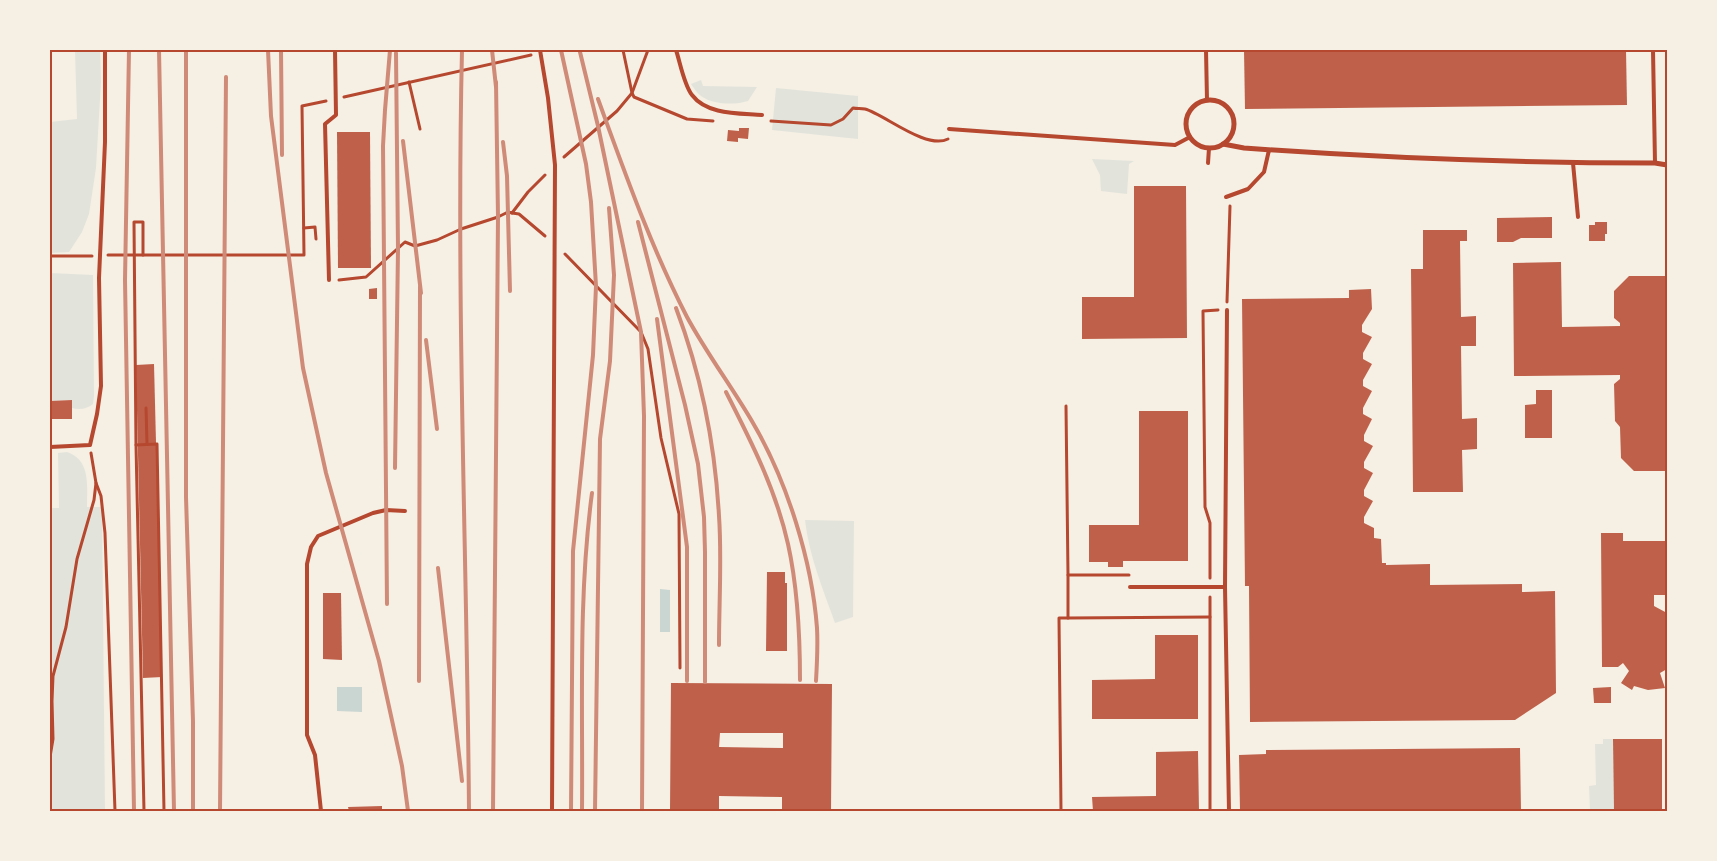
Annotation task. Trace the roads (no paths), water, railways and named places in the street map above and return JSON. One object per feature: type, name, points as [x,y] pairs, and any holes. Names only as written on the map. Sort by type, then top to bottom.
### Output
[{"type":"street","points":[[1223,144],[1233,132],[1233,116],[1223,104],[1207,100],[1200,103],[1189,114],[1187,122],[1190,137],[1202,146],[1210,148],[1223,144],[1244,148],[1385,158],[1573,163],[1655,163],[1667,165]]},
{"type":"street","points":[[1655,163],[1667,160]]},
{"type":"lane","points":[[50,447],[90,445],[101,386],[99,278],[105,142],[105,50]]},
{"type":"lane","points":[[329,280],[325,124],[336,115],[335,50]]},
{"type":"lane","points":[[540,50],[548,98],[555,165],[552,811]]},
{"type":"lane","points":[[676,50],[690,93],[707,107],[722,112],[762,115]]},
{"type":"lane","points":[[1206,50],[1207,100]]},
{"type":"lane","points":[[1653,50],[1655,163]]},
{"type":"lane","points":[[950,129],[1175,145],[1190,137]]},
{"type":"lane","points":[[1208,163],[1210,148]]},
{"type":"lane","points":[[1226,197],[1248,188],[1264,172],[1269,150]]},
{"type":"lane","points":[[1573,163],[1578,217]]},
{"type":"lane","points":[[1227,310],[1225,587],[1229,811]]},
{"type":"lane","points":[[321,811],[315,755],[307,735],[307,564],[311,547],[318,536],[373,513],[386,510],[405,511]]},
{"type":"lane","points":[[1130,587],[1225,587]]},
{"type":"railway","points":[[129,50],[125,280],[134,811]]},
{"type":"railway","points":[[159,50],[174,811]]},
{"type":"railway","points":[[186,50],[186,497],[193,721],[193,811]]},
{"type":"railway","points":[[268,50],[271,116],[303,368],[326,473],[379,661],[402,766],[408,811]]},
{"type":"railway","points":[[281,50],[282,155]]},
{"type":"railway","points":[[387,604],[383,146],[390,50]]},
{"type":"railway","points":[[462,50],[460,240],[469,811]]},
{"type":"railway","points":[[492,50],[496,87]]},
{"type":"railway","points":[[561,50],[586,164],[591,202],[596,286],[593,355],[573,551],[571,811]]},
{"type":"railway","points":[[580,52],[598,126],[641,332],[644,416],[642,811]]},
{"type":"railway","points":[[395,468],[398,249],[396,53]]},
{"type":"railway","points":[[220,811],[226,77]]},
{"type":"railway","points":[[493,811],[498,217],[496,82]]},
{"type":"railway","points":[[598,99],[639,210],[674,291],[695,331],[753,423],[777,470],[787,496],[804,549],[810,576],[817,635],[816,681]]},
{"type":"railway","points":[[403,141],[421,293]]},
{"type":"railway","points":[[503,142],[507,176],[510,291]]},
{"type":"railway","points":[[595,811],[600,439],[610,361],[614,275],[609,208]]},
{"type":"railway","points":[[638,222],[685,405],[698,464],[704,517],[705,682]]},
{"type":"railway","points":[[419,681],[420,287]]},
{"type":"railway","points":[[676,308],[700,385],[714,462],[720,532],[719,645]]},
{"type":"railway","points":[[657,319],[687,547],[687,681]]},
{"type":"railway","points":[[426,340],[437,429]]},
{"type":"railway","points":[[726,392],[762,466],[783,524],[796,595],[800,680]]},
{"type":"railway","points":[[582,811],[583,612],[592,493]]},
{"type":"railway","points":[[438,568],[462,781]]}]
